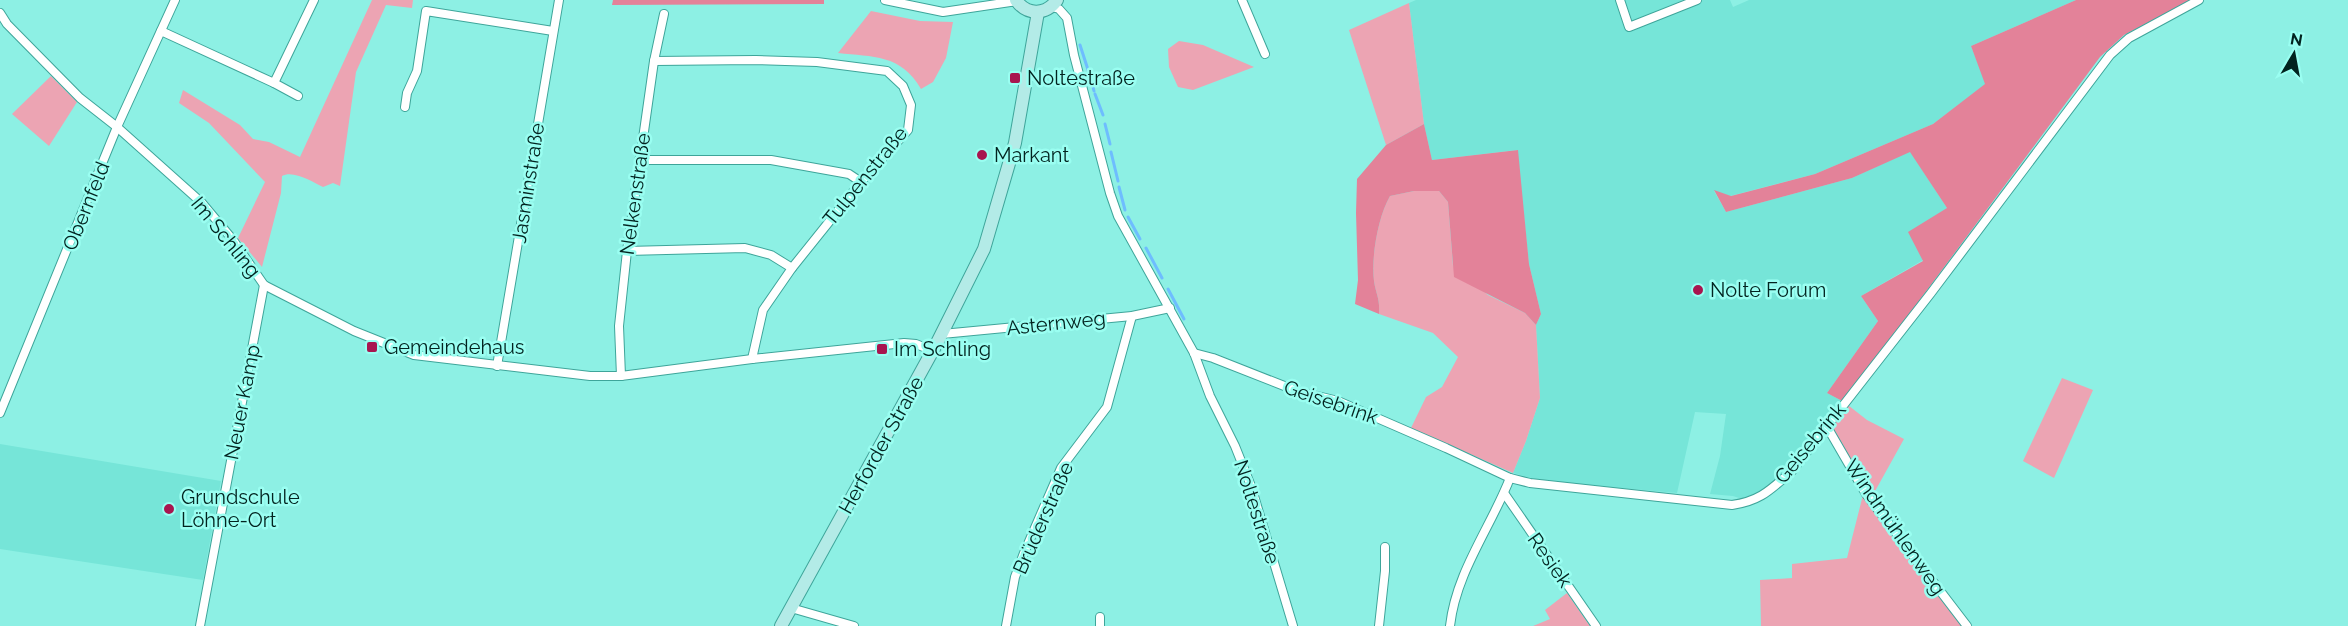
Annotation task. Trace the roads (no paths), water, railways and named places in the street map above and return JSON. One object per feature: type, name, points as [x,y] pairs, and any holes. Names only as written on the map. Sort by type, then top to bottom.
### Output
[{"type":"main road","points":[[1016,1],[1033,11],[1054,3]]},
{"type":"main road","name":"Herforder Straße","points":[[781,626],[933,351],[984,249],[1015,143],[1031,54],[1033,11]]},
{"type":"street","name":"Obernfeld","points":[[0,413],[117,127],[175,0]]},
{"type":"street","points":[[274,82],[314,0]]},
{"type":"street","name":"Jasminstraße","points":[[497,366],[559,0]]},
{"type":"street","points":[[885,0],[943,12],[963,11],[1016,1]]},
{"type":"street","points":[[980,6],[992,0]]},
{"type":"street","points":[[1242,0],[1265,54]]},
{"type":"street","points":[[1620,0],[1629,27],[1697,0]]},
{"type":"street","name":"Geisebrink","points":[[1194,353],[1213,358],[1297,391],[1349,405],[1510,478],[1530,483],[1732,505],[1749,502],[1765,495],[1792,471],[1931,293],[2110,55],[2129,38],[2199,0]]},
{"type":"street","name":"Noltestraße","points":[[1054,3],[1064,13],[1068,24],[1074,56],[1118,216],[1194,353],[1210,396],[1235,446],[1251,486],[1293,626]]},
{"type":"street","points":[[405,107],[407,93],[417,71],[426,11],[553,31]]},
{"type":"street","name":"Im Schling","points":[[0,13],[7,24],[80,98],[117,127],[202,203],[233,240],[264,285],[354,331],[414,355],[590,376],[621,376],[904,343],[916,344],[933,351]]},
{"type":"street","name":"Nelkenstraße","points":[[621,376],[620,326],[627,251],[654,61],[664,14]]},
{"type":"street","points":[[161,31],[274,82],[298,96]]},
{"type":"street","name":"Tulpenstraße","points":[[654,61],[816,62],[887,71],[903,86],[911,105],[908,130],[861,182],[792,268],[763,310],[752,359]]},
{"type":"street","points":[[639,160],[771,160],[849,174],[861,182]]},
{"type":"street","points":[[627,251],[745,248],[771,255],[792,268]]},
{"type":"street","name":"Neuer Kamp","points":[[200,626],[264,285]]},
{"type":"street","name":"Asternweg","points":[[942,334],[1132,316],[1170,308]]},
{"type":"street","name":"Brüderstraße","points":[[1006,626],[1015,577],[1024,552],[1061,468],[1107,407],[1132,316]]},
{"type":"street","name":"Windmühlenweg","points":[[1826,425],[1866,494],[1967,626]]},
{"type":"street","points":[[1450,626],[1458,593],[1483,532],[1510,478]]},
{"type":"street","name":"Resiek","points":[[1504,493],[1596,626]]},
{"type":"street","points":[[1379,626],[1385,572],[1385,547]]},
{"type":"street","points":[[791,608],[854,626]]},
{"type":"waterway","points":[[1080,45],[1091,79]]},
{"type":"waterway","points":[[1092,83],[1094,91]]},
{"type":"waterway","points":[[1095,94],[1103,115]]},
{"type":"waterway","points":[[1105,124],[1110,144]]},
{"type":"waterway","points":[[1111,152],[1118,181]]},
{"type":"waterway","points":[[1119,187],[1125,210]]},
{"type":"waterway","points":[[1128,217],[1140,239]]},
{"type":"waterway","points":[[1146,248],[1162,278]]},
{"type":"waterway","points":[[1168,289],[1184,319]]},
{"type":"place","name":"Noltestraße","points":[[1015,78]]},
{"type":"place","name":"Markant","points":[[982,155]]},
{"type":"place","name":"Nolte Forum","points":[[1698,290]]},
{"type":"place","name":"Gemeindehaus","points":[[372,347]]},
{"type":"place","name":"Im Schling","points":[[882,349]]},
{"type":"place","name":"Grundschule Löhne-Ort","points":[[169,509]]}]
